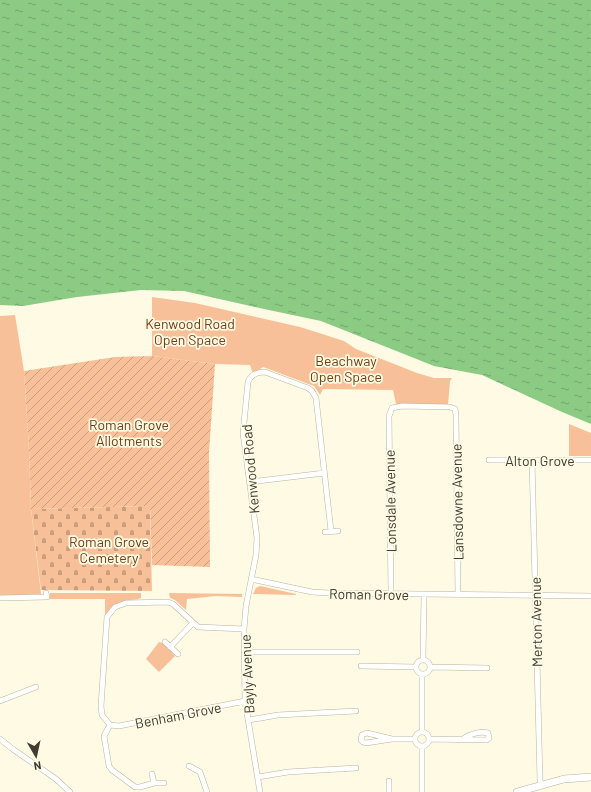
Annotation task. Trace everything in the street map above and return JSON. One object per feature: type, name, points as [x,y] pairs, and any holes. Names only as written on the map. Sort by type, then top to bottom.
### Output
[{"type":"street","name":"Kenwood Road","points":[[251,579],[256,555],[257,538],[243,433],[248,382],[250,377],[258,372],[265,372],[308,388],[312,391],[316,398],[324,473],[328,532],[338,531]]},
{"type":"street","name":"Lansdowne Avenue","points":[[392,408],[402,406],[450,406],[455,409],[458,595]]},
{"type":"street","name":"Lonsdale Avenue","points":[[391,594],[389,416],[392,408]]},
{"type":"street","name":"Alton Grove","points":[[489,460],[591,460]]},
{"type":"street","name":"Merton Avenue","points":[[532,460],[541,785]]},
{"type":"street","points":[[249,482],[324,473]]},
{"type":"street","name":"Roman Grove","points":[[251,579],[312,592],[488,596],[591,596]]},
{"type":"street","name":"Bayly Avenue","points":[[251,579],[246,606],[244,629],[246,652],[245,701],[260,792]]},
{"type":"street","points":[[0,598],[47,597],[46,593]]},
{"type":"street","points":[[423,660],[424,595]]},
{"type":"street","points":[[164,783],[154,783],[140,787],[135,786],[112,770],[109,766],[104,736],[110,725],[102,715],[101,706],[107,618],[115,607],[126,603],[168,602],[173,604],[201,628],[244,629]]},
{"type":"street","points":[[170,647],[193,622]]},
{"type":"street","points":[[165,642],[178,654]]},
{"type":"street","points":[[246,652],[357,652]]},
{"type":"street","points":[[416,667],[417,663],[423,660]]},
{"type":"street","points":[[423,660],[428,662],[430,667]]},
{"type":"street","points":[[361,666],[416,667]]},
{"type":"street","points":[[416,667],[422,674],[422,732]]},
{"type":"street","points":[[430,667],[487,668]]},
{"type":"street","points":[[422,674],[427,672],[430,667]]},
{"type":"street","points":[[0,702],[36,687]]},
{"type":"street","name":"Benham Grove","points":[[110,725],[119,726],[245,701]]},
{"type":"street","points":[[249,720],[278,715],[356,710]]},
{"type":"street","points":[[422,732],[418,734],[416,739],[417,744],[422,746]]},
{"type":"street","points":[[422,732],[426,734],[429,739]]},
{"type":"street","points":[[392,739],[366,733],[361,737],[363,742],[366,744],[392,739],[416,739]]},
{"type":"street","points":[[0,739],[56,779],[70,792]]},
{"type":"street","points":[[429,739],[464,739]]},
{"type":"street","points":[[422,746],[427,744],[429,739]]},
{"type":"street","points":[[422,746],[422,792]]},
{"type":"street","points":[[189,766],[200,772],[207,792]]},
{"type":"street","points":[[258,777],[288,772],[356,768]]},
{"type":"street","points":[[152,774],[154,783]]},
{"type":"street","points":[[517,792],[564,779],[591,777]]},
{"type":"street","points":[[389,781],[389,792]]},
{"type":"green space","name":"Kenwood Road Open Space","points":[[152,297],[195,303],[300,327],[344,341],[356,349],[417,373],[434,378],[452,378],[450,381],[448,405],[396,404],[393,390],[323,389],[320,395],[314,386],[263,367],[253,374],[250,365],[215,364],[152,356]]},
{"type":"green space","points":[[15,315],[24,371],[31,509],[41,594],[0,596],[0,316]]},
{"type":"green space","name":"Roman Grove Allotments","points":[[152,356],[215,364],[209,453],[210,567],[152,565],[150,506],[31,509],[24,371],[115,357]]},
{"type":"green space","points":[[569,424],[591,433],[591,456],[569,456]]},
{"type":"green space","name":"Roman Grove Cemetery","points":[[150,506],[152,591],[41,590],[31,509]]},
{"type":"green space","points":[[260,586],[296,595],[253,594],[256,588]]},
{"type":"green space","points":[[50,593],[141,593],[141,598],[118,603],[109,611],[105,618],[105,599],[50,599]]},
{"type":"green space","points":[[169,593],[242,594],[242,597],[216,596],[187,599],[186,610],[175,600],[170,598]]},
{"type":"green space","points":[[159,642],[163,643],[175,656],[159,672],[146,659]]},
{"type":"water","points":[[0,0],[591,0],[591,424],[482,375],[434,366],[321,321],[184,291],[141,290],[77,297],[23,306],[0,305]]},
{"type":"park label","name":"Beachway Open Space","points":[[346,368]]}]
